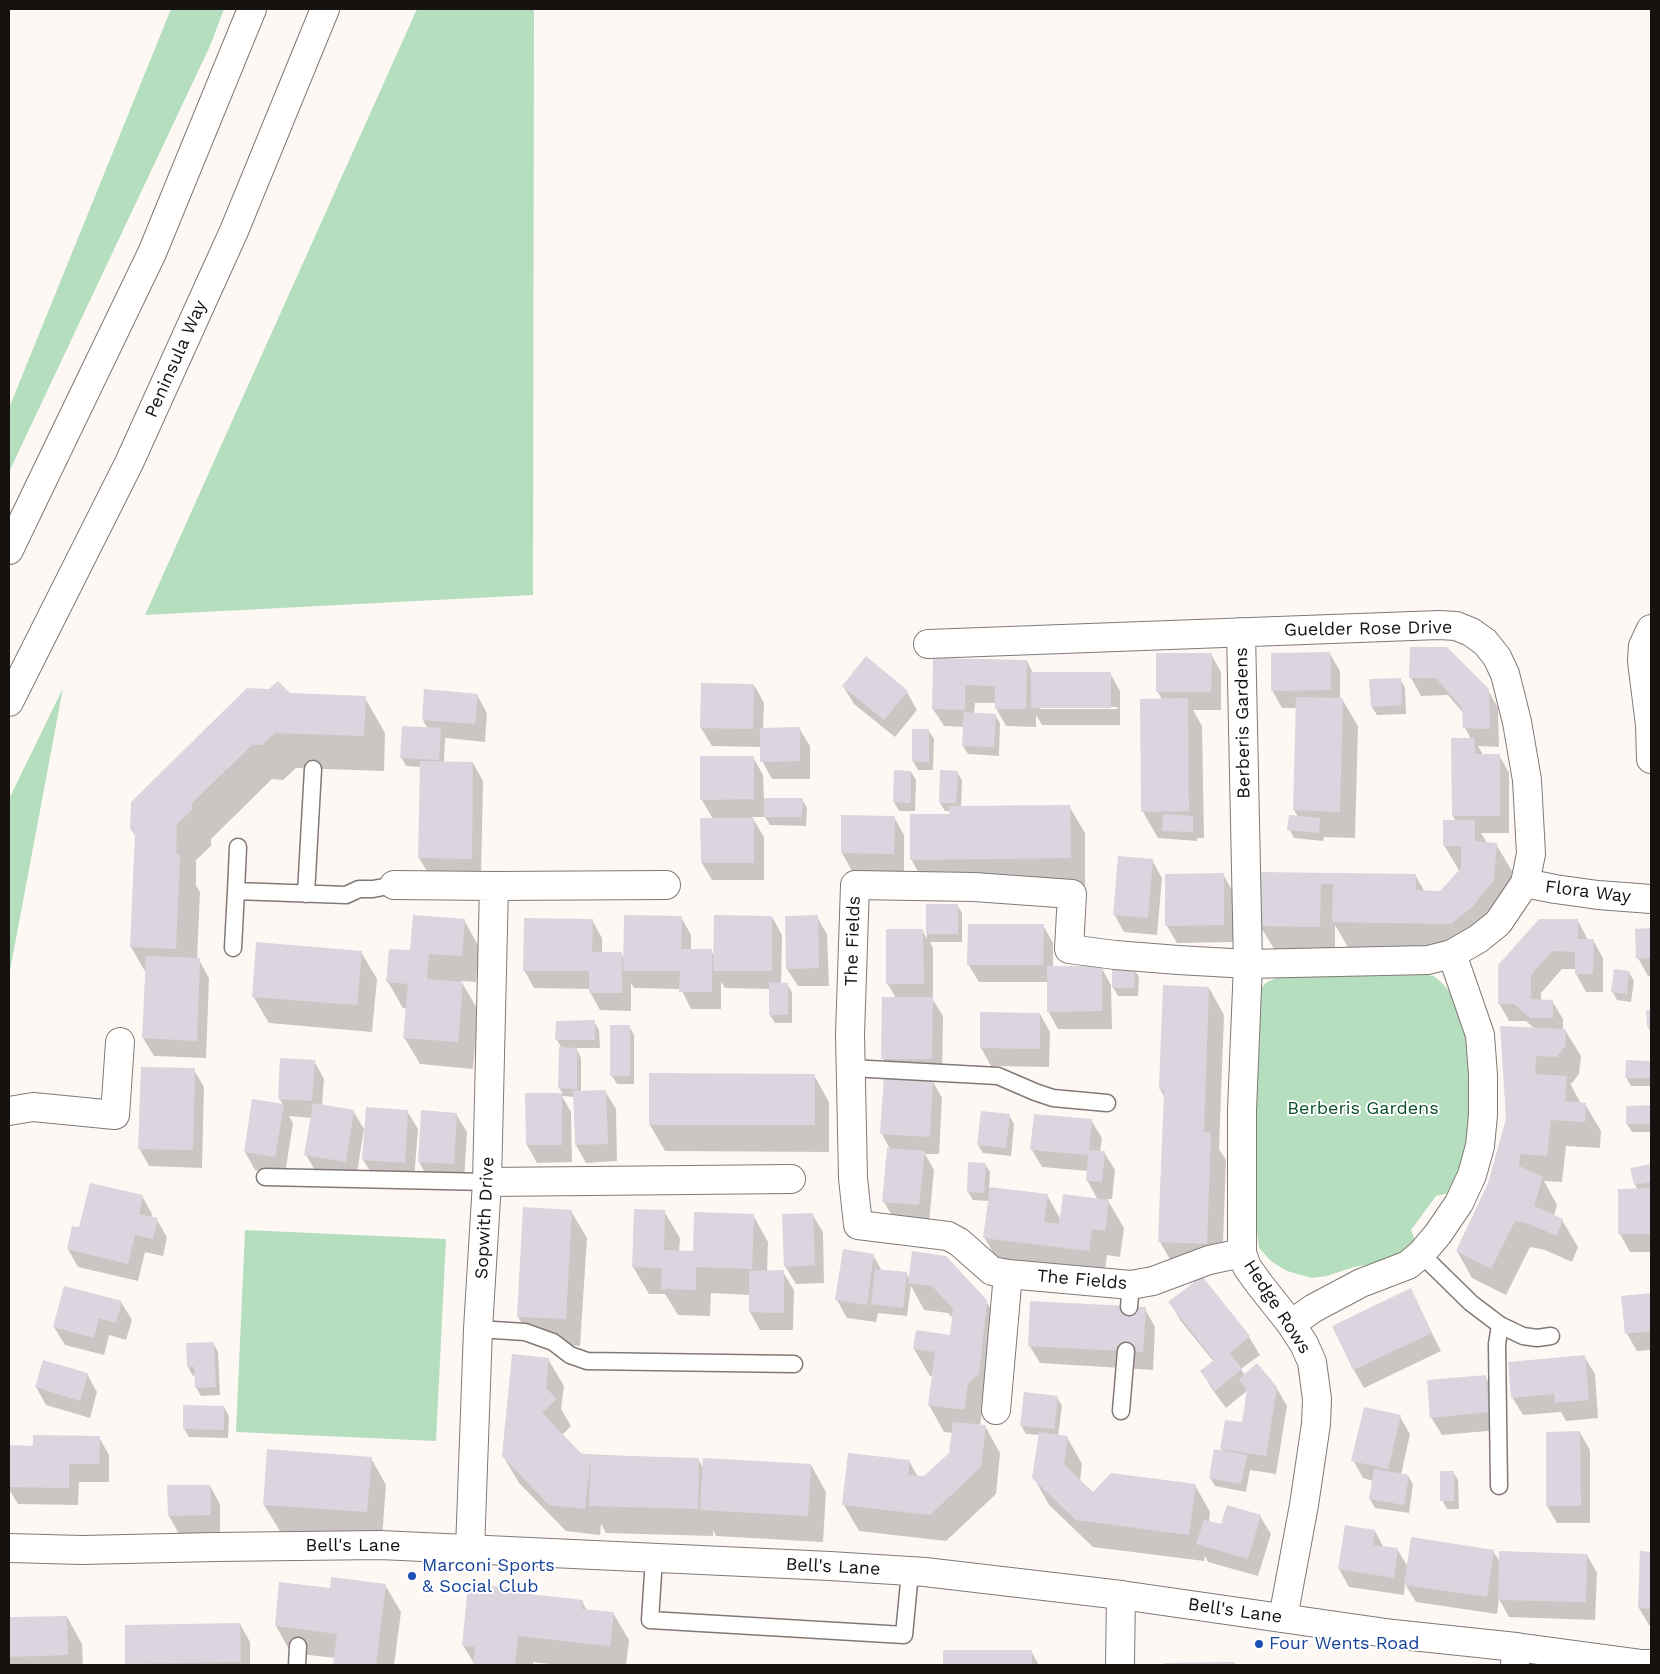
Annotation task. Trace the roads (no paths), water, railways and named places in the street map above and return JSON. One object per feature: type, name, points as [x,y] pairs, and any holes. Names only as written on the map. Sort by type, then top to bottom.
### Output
[{"type":"street","points":[[9,550],[152,253],[252,9]]},
{"type":"street","name":"Peninsula Way","points":[[9,702],[130,463],[234,231],[325,9]]},
{"type":"street","name":"Guelder Rose Drive","points":[[928,644],[1438,625],[1456,626],[1471,632],[1485,642],[1497,657],[1505,674],[1518,722],[1527,780],[1530,826],[1531,854],[1525,883],[1498,923],[1478,940],[1452,954],[1428,960],[1248,964]]},
{"type":"street","points":[[1651,629],[1644,646],[1642,661],[1650,724],[1651,759]]},
{"type":"street","name":"Berberis Gardens","points":[[1241,632],[1248,964]]},
{"type":"street","name":"Flora Way","points":[[1525,883],[1598,895],[1651,899]]},
{"type":"street","points":[[394,885],[666,885]]},
{"type":"street","name":"The Fields","points":[[1242,1253],[1209,1260],[1153,1282],[1130,1296],[992,1271],[959,1242],[948,1236],[858,1225],[853,1178],[850,1068],[855,885],[974,888],[1072,894],[1069,949],[1178,960],[1248,964]]},
{"type":"street","name":"Sopwith Drive","points":[[470,1550],[478,1329],[487,1182],[494,886]]},
{"type":"street","points":[[1291,1324],[1314,1308],[1361,1283],[1408,1265],[1421,1254],[1438,1234],[1459,1203],[1472,1175],[1480,1146],[1483,1115],[1480,1034],[1452,954]]},
{"type":"street","name":"Hedge Rows","points":[[1248,964],[1242,1110],[1242,1253],[1247,1267],[1304,1344],[1312,1362],[1317,1399],[1316,1424],[1304,1505],[1283,1618]]},
{"type":"street","points":[[9,1111],[33,1107],[116,1115],[120,1042]]},
{"type":"street","points":[[487,1182],[791,1179]]},
{"type":"street","points":[[996,1410],[1008,1274]]},
{"type":"street","name":"Bell's Lane","points":[[9,1548],[82,1550],[215,1546],[380,1545],[830,1566],[910,1572],[1121,1595],[1393,1634],[1515,1656],[1651,1664]]},
{"type":"street","points":[[1120,1665],[1121,1595]]},
{"type":"lane","points":[[306,894],[313,769]]},
{"type":"lane","points":[[233,948],[238,847]]},
{"type":"lane","points":[[236,891],[346,895],[359,889],[373,889],[394,885]]},
{"type":"lane","points":[[850,1068],[998,1076],[1053,1098],[1107,1103]]},
{"type":"lane","points":[[265,1177],[487,1182]]},
{"type":"lane","points":[[1421,1254],[1471,1303],[1500,1325],[1523,1336],[1537,1338],[1551,1336]]},
{"type":"lane","points":[[1499,1486],[1497,1344],[1500,1325]]},
{"type":"lane","points":[[478,1329],[525,1332],[553,1342],[570,1355],[587,1362],[794,1364]]},
{"type":"lane","points":[[1121,1411],[1126,1351]]},
{"type":"lane","points":[[654,1558],[650,1620],[904,1635],[910,1572]]},
{"type":"lane","points":[[296,1665],[298,1646]]},
{"type":"place","name":"Marconi Sports & Social Club","points":[[412,1576]]},
{"type":"place","name":"Four Wents Road","points":[[1259,1644]]}]
